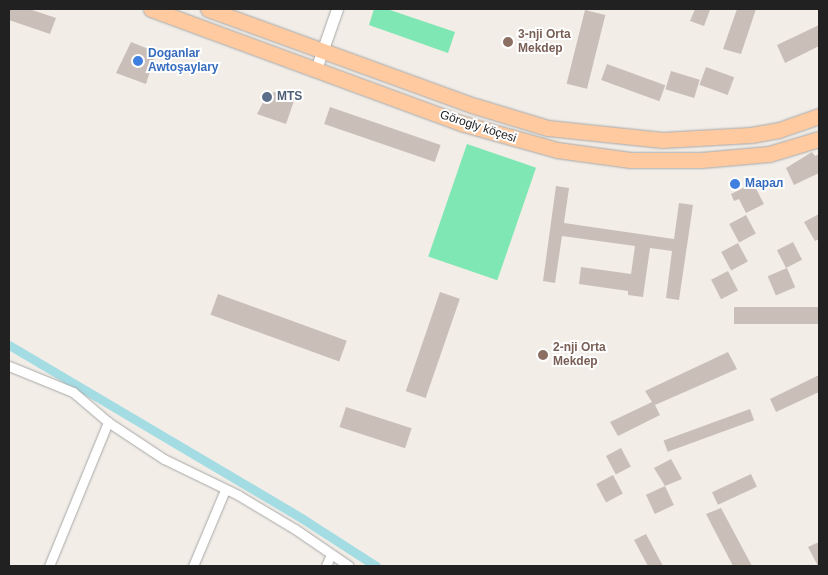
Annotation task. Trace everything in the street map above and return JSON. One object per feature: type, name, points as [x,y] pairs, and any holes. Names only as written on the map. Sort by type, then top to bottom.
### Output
[{"type":"main road","name":"Görogly köçesi","points":[[151,9],[464,124],[556,150],[630,160],[701,160],[769,154],[819,138]]},
{"type":"main road","name":"Görogly köçesi","points":[[208,9],[322,52],[494,112],[548,128],[609,136],[662,140],[751,135],[779,130],[819,116]]},
{"type":"street","points":[[316,69],[337,9]]},
{"type":"street","points":[[9,366],[73,392],[108,422],[164,459],[226,490],[295,529],[349,566]]},
{"type":"street","points":[[49,566],[108,422]]},
{"type":"street","points":[[193,566],[226,490]]},
{"type":"street","points":[[326,566],[331,554]]},
{"type":"green space","points":[[374,9],[387,9],[455,32],[448,53],[369,25]]},
{"type":"green space","points":[[467,144],[536,168],[497,280],[428,257]]},
{"type":"building","points":[[9,9],[29,9],[56,18],[50,34],[9,20]]},
{"type":"building","points":[[695,9],[710,10],[704,26],[690,21]]},
{"type":"building","points":[[737,9],[756,9],[741,54],[723,49]]},
{"type":"building","points":[[585,10],[605,15],[587,89],[567,84]]},
{"type":"building","points":[[819,25],[819,46],[785,63],[777,45]]},
{"type":"building","name":"Doganlar Awtoşaylary","points":[[131,42],[156,52],[146,84],[116,73]]},
{"type":"building","points":[[607,64],[665,85],[659,101],[601,80]]},
{"type":"building","points":[[706,67],[734,77],[728,95],[700,85]]},
{"type":"building","points":[[671,71],[700,80],[694,98],[665,89]]},
{"type":"building","points":[[277,92],[295,98],[286,124],[257,114],[268,93]]},
{"type":"building","points":[[330,107],[441,145],[435,162],[324,124]]},
{"type":"building","points":[[812,152],[815,156],[819,154],[819,173],[794,185],[786,168]]},
{"type":"building","points":[[753,183],[764,204],[746,213],[739,199],[734,201],[731,194]]},
{"type":"building","points":[[556,186],[569,188],[564,223],[674,239],[679,203],[693,205],[679,300],[666,298],[672,251],[650,248],[643,297],[628,295],[628,291],[579,284],[581,267],[631,274],[635,246],[562,236],[555,283],[543,281]]},
{"type":"building","points":[[819,214],[819,239],[815,241],[804,222]]},
{"type":"building","points":[[746,215],[756,234],[739,242],[729,224]]},
{"type":"building","points":[[793,242],[802,260],[786,268],[777,250]]},
{"type":"building","points":[[738,243],[748,262],[731,270],[721,252]]},
{"type":"building","points":[[787,268],[795,287],[776,296],[768,276]]},
{"type":"building","points":[[728,271],[738,291],[721,299],[711,280]]},
{"type":"building","points":[[440,292],[460,299],[426,398],[406,391]]},
{"type":"building","points":[[218,294],[347,341],[339,362],[210,315]]},
{"type":"building","points":[[734,307],[819,307],[819,324],[734,324]]},
{"type":"building","points":[[728,352],[737,369],[655,405],[660,415],[618,436],[610,422],[652,402],[645,391]]},
{"type":"building","points":[[819,375],[819,392],[776,412],[770,399]]},
{"type":"building","points":[[346,407],[412,428],[405,448],[340,427]]},
{"type":"building","points":[[750,409],[754,420],[668,452],[664,440]]},
{"type":"building","points":[[621,448],[631,467],[616,475],[606,456]]},
{"type":"building","points":[[671,459],[682,479],[665,486],[654,468]]},
{"type":"building","points":[[751,474],[757,487],[718,505],[712,492]]},
{"type":"building","points":[[613,475],[623,494],[606,502],[596,484]]},
{"type":"building","points":[[665,486],[674,505],[655,514],[646,495]]},
{"type":"building","points":[[721,508],[752,566],[733,566],[706,514]]},
{"type":"building","points":[[646,534],[663,566],[648,566],[634,540]]},
{"type":"building","points":[[819,542],[819,566],[818,566],[808,547]]},
{"type":"waterway","points":[[9,345],[303,519],[376,566]]},
{"type":"place","name":"3-nji Orta Mekdep","points":[[508,42]]},
{"type":"place","name":"Doganlar Awtoşaylary","points":[[138,61]]},
{"type":"place","name":"MTS","points":[[267,97]]},
{"type":"place","name":"Марал","points":[[735,184]]},
{"type":"place","name":"2-nji Orta Mekdep","points":[[543,355]]}]
